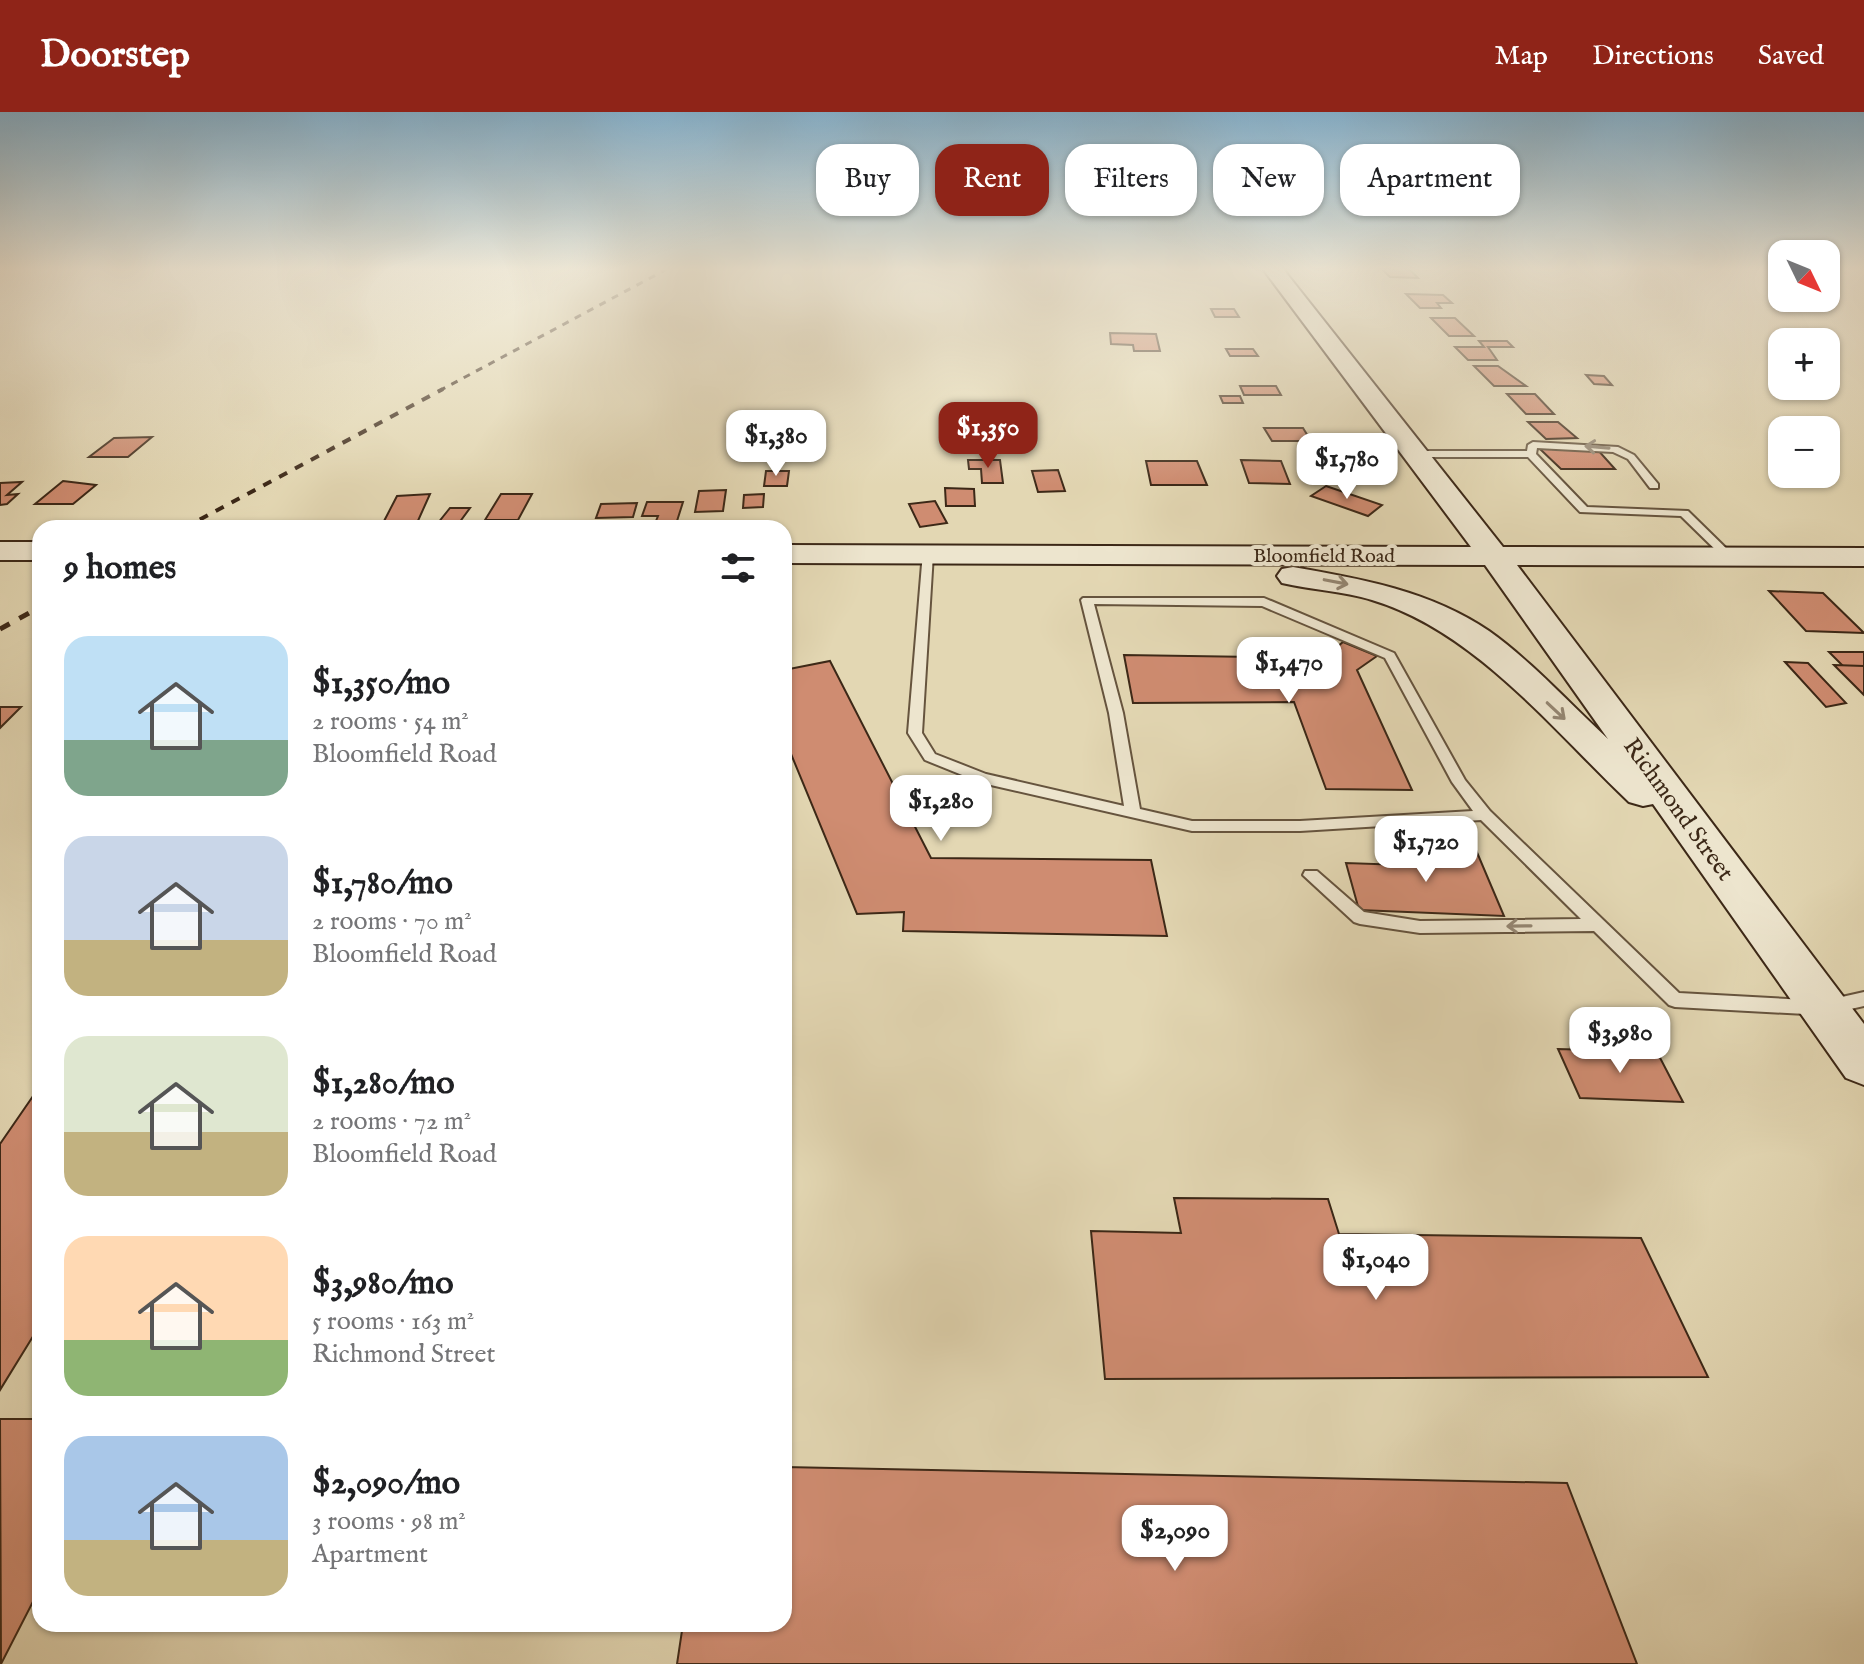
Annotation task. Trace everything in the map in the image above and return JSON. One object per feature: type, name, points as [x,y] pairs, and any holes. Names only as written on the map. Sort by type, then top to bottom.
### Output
[{"type":"main road","name":"Richmond Street","points":[[1329,341],[1492,555],[1717,861],[1844,1003],[1864,1063]]},
{"type":"main road","points":[[0,551],[32,551]]},
{"type":"main road","name":"Bloomfield Road","points":[[792,554],[1864,557]]},
{"type":"main road","points":[[1120,554],[1330,581],[1380,592],[1431,613],[1478,639],[1717,861]]},
{"type":"lane","points":[[1531,454],[1533,445],[1615,449],[1631,457],[1654,486]]},
{"type":"lane","points":[[1415,454],[1531,454],[1584,510],[1684,513],[1729,557]]},
{"type":"lane","points":[[927,554],[915,733],[930,757],[982,778],[1192,826],[1300,826],[1485,815]]},
{"type":"lane","points":[[1133,812],[1116,713],[1087,600],[1264,602],[1390,656],[1459,782],[1485,815],[1675,1000],[1844,1003]]},
{"type":"lane","points":[[1311,875],[1360,918],[1420,927],[1597,925]]},
{"type":"building","points":[[1111,341],[1158,341],[1160,351],[1134,351],[1133,345],[1111,344]]},
{"type":"building","points":[[1479,341],[1507,341],[1513,347],[1488,347],[1497,360],[1468,360],[1455,347],[1484,347]]},
{"type":"building","points":[[1226,349],[1253,349],[1258,356],[1230,356]]},
{"type":"building","points":[[1474,366],[1498,366],[1526,386],[1494,386]]},
{"type":"building","points":[[1586,375],[1604,376],[1612,385],[1594,384]]},
{"type":"building","points":[[1240,386],[1276,386],[1281,395],[1244,395]]},
{"type":"building","points":[[1507,394],[1535,394],[1554,414],[1526,414]]},
{"type":"building","points":[[1220,396],[1240,396],[1243,403],[1223,403]]},
{"type":"building","points":[[1528,422],[1558,422],[1577,438],[1546,439]]},
{"type":"building","points":[[1264,428],[1303,428],[1311,441],[1272,441]]},
{"type":"building","points":[[152,437],[128,457],[89,457],[114,438]]},
{"type":"building","points":[[1540,449],[1597,449],[1615,469],[1561,469]]},
{"type":"building","points":[[968,460],[1000,460],[1003,483],[982,483],[981,469],[969,469]]},
{"type":"building","points":[[1241,460],[1281,461],[1290,484],[1249,483]]},
{"type":"building","points":[[1146,461],[1197,461],[1207,485],[1151,485]]},
{"type":"building","points":[[1058,470],[1065,491],[1038,492],[1032,471]]},
{"type":"building","points":[[766,471],[789,471],[787,486],[764,486]]},
{"type":"building","points":[[63,481],[96,485],[73,504],[35,504]]},
{"type":"building","points":[[22,482],[7,495],[18,494],[7,504],[0,505],[0,483]]},
{"type":"building","points":[[1326,486],[1382,505],[1368,516],[1311,496]]},
{"type":"building","points":[[945,488],[974,489],[975,506],[946,506]]},
{"type":"building","points":[[726,490],[723,511],[695,512],[699,491]]},
{"type":"building","points":[[430,494],[418,520],[385,520],[397,496]]},
{"type":"building","points":[[501,494],[532,494],[518,520],[485,520]]},
{"type":"building","points":[[764,494],[763,507],[743,508],[744,495]]},
{"type":"building","points":[[935,501],[947,523],[920,527],[909,504]]},
{"type":"building","points":[[647,502],[683,502],[677,520],[642,516]]},
{"type":"building","points":[[637,503],[633,517],[596,518],[601,504]]},
{"type":"building","points":[[450,508],[470,508],[461,520],[440,520]]},
{"type":"building","points":[[1769,591],[1823,593],[1864,633],[1806,631]]},
{"type":"building","points":[[1343,642],[1377,656],[1357,670],[1412,790],[1326,789],[1294,702],[1133,703],[1124,655],[1324,658]]},
{"type":"building","points":[[1829,652],[1864,652],[1864,666],[1843,666]]},
{"type":"building","points":[[830,661],[931,858],[1151,860],[1167,936],[903,931],[904,912],[857,914],[792,756],[792,668]]},
{"type":"building","points":[[1785,662],[1808,663],[1846,703],[1826,707]]},
{"type":"building","points":[[1834,665],[1864,666],[1864,695]]},
{"type":"building","points":[[0,707],[21,707],[0,728]]},
{"type":"building","points":[[1397,847],[1476,850],[1504,916],[1359,910],[1346,863],[1403,865]]},
{"type":"building","points":[[1558,1049],[1657,1052],[1683,1102],[1580,1098]]},
{"type":"building","points":[[32,1098],[32,1338],[0,1390],[0,1144]]},
{"type":"building","points":[[1174,1198],[1328,1199],[1339,1234],[1641,1238],[1708,1377],[1105,1379],[1091,1231],[1181,1233]]},
{"type":"building","points":[[0,1419],[32,1419],[32,1604],[1,1664]]},
{"type":"building","points":[[792,1467],[1567,1483],[1637,1664],[677,1664],[682,1632],[792,1632]]},
{"type":"railway","points":[[439,391],[532,341]]},
{"type":"railway","points":[[199,520],[443,389]]},
{"type":"railway","points":[[0,629],[32,611]]}]
